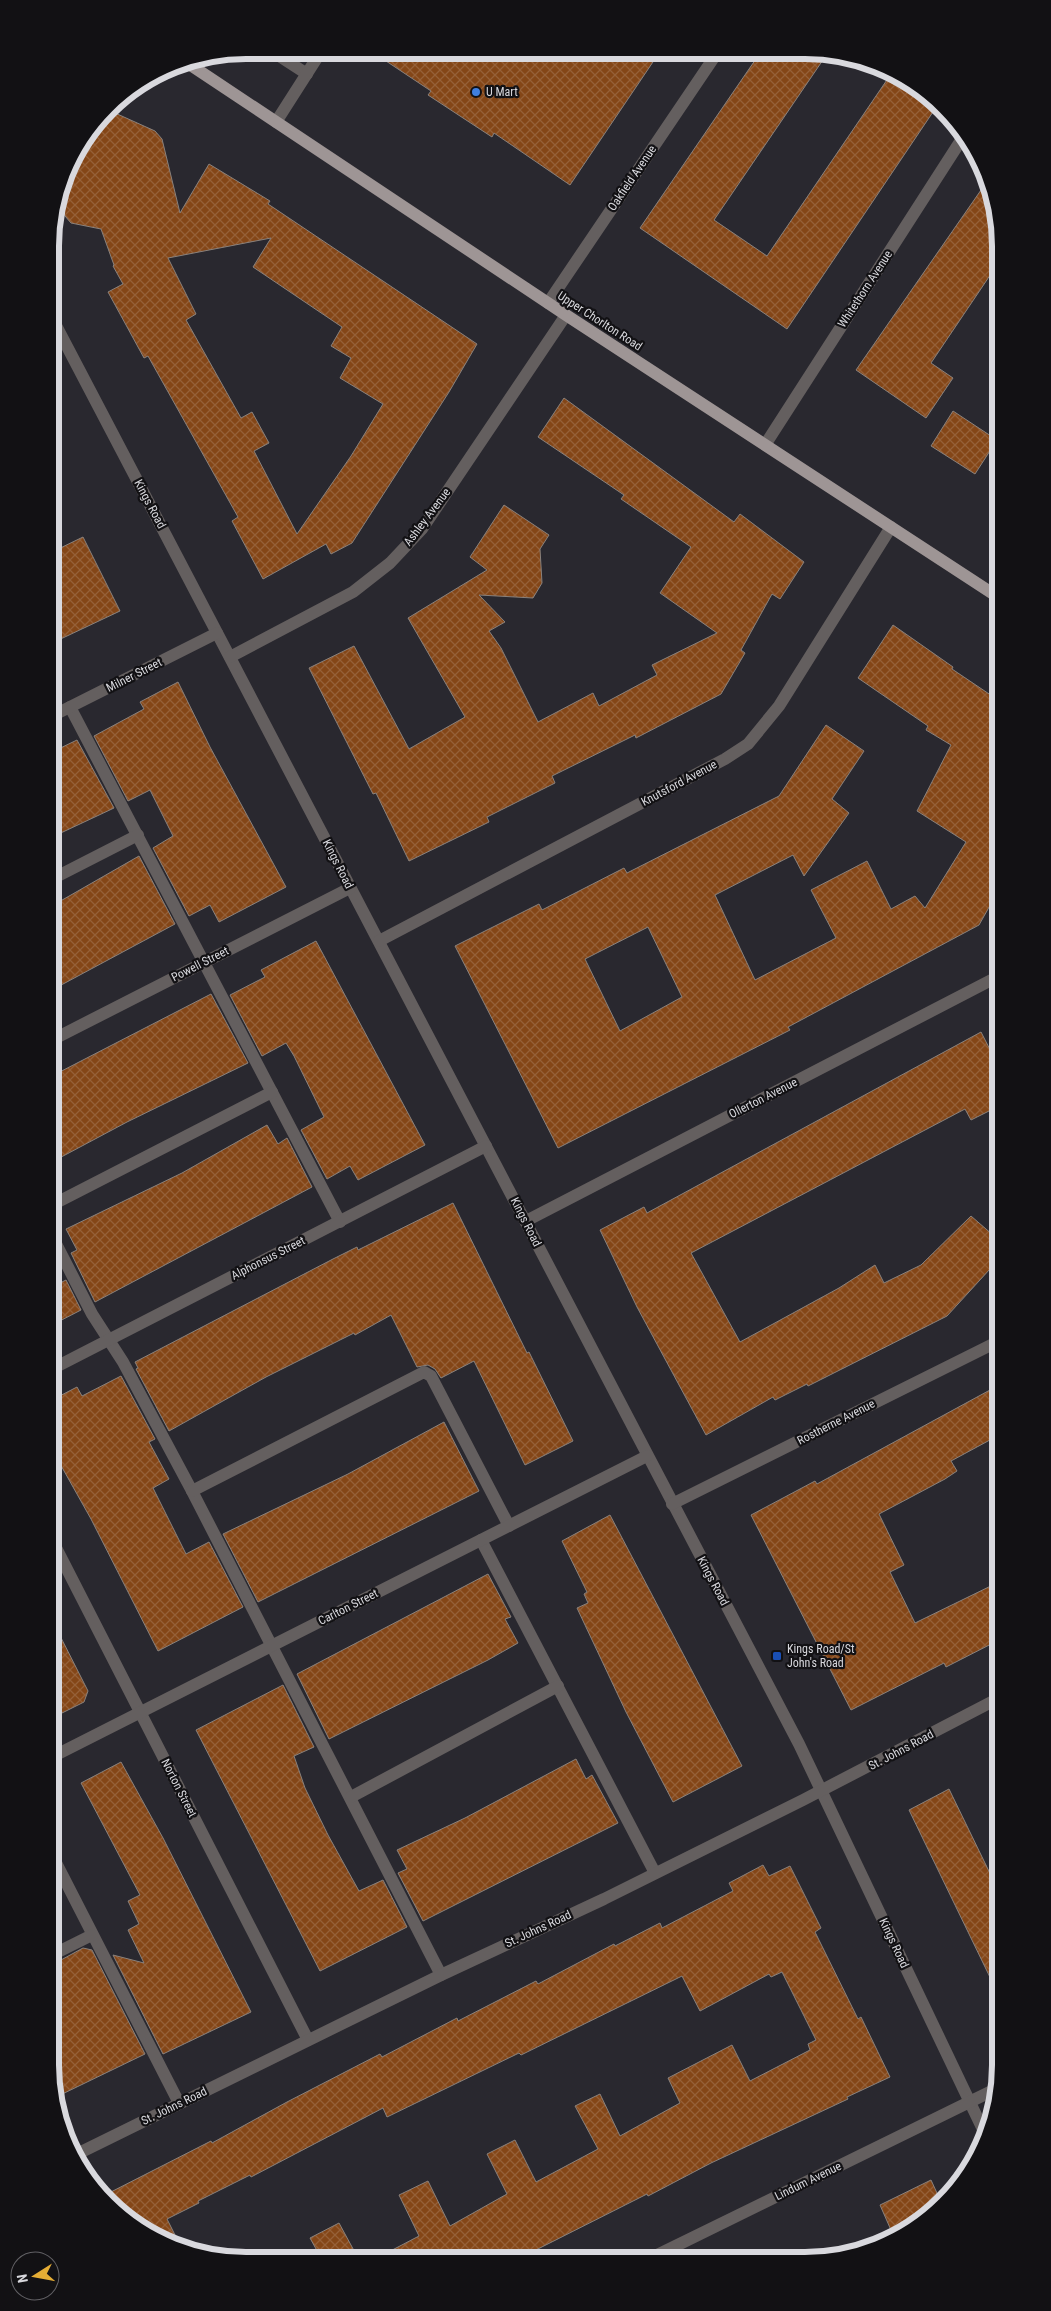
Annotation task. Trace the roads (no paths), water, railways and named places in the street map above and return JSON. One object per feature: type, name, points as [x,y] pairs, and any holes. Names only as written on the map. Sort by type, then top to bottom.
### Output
[{"type":"main road","name":"Upper Chorlton Road","points":[[193,66],[548,304],[992,593]]},
{"type":"street","points":[[284,59],[307,74]]},
{"type":"street","points":[[276,122],[316,59]]},
{"type":"street","name":"Oakfield Avenue","points":[[548,304],[713,59]]},
{"type":"street","name":"Whitethorn Avenue","points":[[765,445],[960,141]]},
{"type":"street","name":"Ashley Avenue","points":[[230,657],[353,592],[390,563],[422,529],[566,315]]},
{"type":"street","name":"Kings Road","points":[[59,331],[779,1706],[822,1791],[982,2127]]},
{"type":"street","name":"Knutsford Avenue","points":[[379,941],[716,764],[748,744],[779,706],[891,528]]},
{"type":"street","name":"Milner Street","points":[[59,712],[217,632]]},
{"type":"street","points":[[70,707],[340,1222]]},
{"type":"street","points":[[59,875],[138,835]]},
{"type":"street","name":"Powell Street","points":[[59,1036],[350,888]]},
{"type":"street","name":"Ollerton Avenue","points":[[526,1221],[992,980]]},
{"type":"street","points":[[59,1201],[272,1092]]},
{"type":"street","name":"Alphonsus Street","points":[[59,1365],[486,1146]]},
{"type":"street","points":[[59,1250],[92,1314],[123,1362],[192,1491],[442,1975]]},
{"type":"street","name":"Rostherne Avenue","points":[[672,1504],[992,1344]]},
{"type":"street","points":[[192,1491],[424,1372],[431,1376],[509,1526]]},
{"type":"street","name":"Carlton Street","points":[[59,1753],[647,1456]]},
{"type":"street","points":[[481,1540],[655,1873]]},
{"type":"street","name":"Norton Street","points":[[59,1554],[308,2040]]},
{"type":"street","points":[[351,1797],[558,1686]]},
{"type":"street","name":"St. Johns Road","points":[[80,2152],[822,1791],[992,1702]]},
{"type":"street","points":[[59,1869],[179,2103]]},
{"type":"street","points":[[59,1952],[92,1935]]},
{"type":"street","name":"Lindum Avenue","points":[[664,2252],[991,2092]]},
{"type":"place","name":"U Mart","points":[[476,92]]},
{"type":"place","name":"Kings Road/St John's Road","points":[[777,1656]]}]
